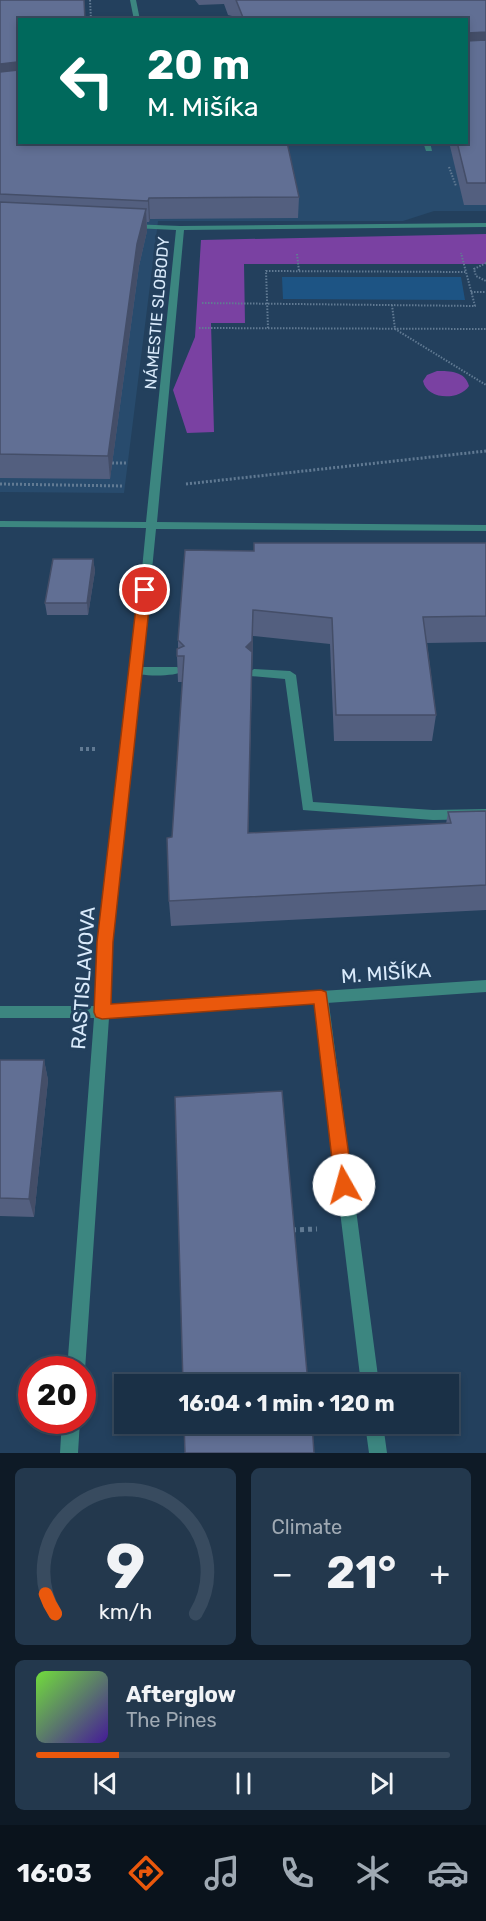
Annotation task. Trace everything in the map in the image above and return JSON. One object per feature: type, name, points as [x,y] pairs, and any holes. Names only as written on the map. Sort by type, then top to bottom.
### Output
[{"type":"street","points":[[133,0],[137,18]]},
{"type":"street","name":"NÁMESTIE SLOBODY","points":[[145,590],[180,228],[486,225]]},
{"type":"street","points":[[124,226],[180,228]]},
{"type":"street","points":[[0,524],[486,528]]},
{"type":"street","name":"RASTISLAVOVA","points":[[77,1356],[105,942],[145,590]]},
{"type":"street","points":[[136,671],[177,671]]},
{"type":"street","points":[[254,673],[290,675],[307,807],[433,815],[486,814]]},
{"type":"street","name":"M. MIŠÍKA","points":[[0,1012],[102,1012],[486,986]]},
{"type":"street","points":[[321,997],[369,1374]]},
{"type":"street","points":[[69,1453],[71,1434]]},
{"type":"street","points":[[375,1434],[378,1453]]},
{"type":"path","points":[[90,0],[91,18]]},
{"type":"path","points":[[173,303],[475,306],[455,226]]},
{"type":"path","points":[[476,276],[474,269],[486,263]]},
{"type":"path","points":[[268,328],[266,271],[467,274],[486,281]]},
{"type":"path","points":[[471,292],[486,292]]},
{"type":"path","points":[[392,305],[395,328]]},
{"type":"path","points":[[206,328],[486,329]]},
{"type":"path","points":[[395,328],[486,385]]},
{"type":"path","points":[[0,484],[156,487],[486,451]]},
{"type":"shaded area","points":[[486,60],[486,211],[434,211],[403,221],[158,221],[124,493],[0,492],[0,97],[18,138],[18,144],[468,144],[468,134]]},
{"type":"shaded area","points":[[486,234],[486,264],[244,264],[245,323],[211,323],[214,432],[187,433],[173,390],[195,337],[201,240]]},
{"type":"shaded area","points":[[282,277],[461,277],[465,300],[283,299]]},
{"type":"shaded area","points":[[437,371],[461,375],[469,386],[464,391],[451,396],[430,392],[423,381],[427,375]]},
{"type":"building","points":[[0,0],[84,0],[85,18],[18,18],[18,63],[0,64]]},
{"type":"building","points":[[236,0],[486,0],[486,32],[468,33],[468,18],[243,18]]},
{"type":"building","points":[[486,40],[486,183],[467,183],[457,144],[468,144],[468,41]]},
{"type":"building","points":[[18,70],[18,144],[287,144],[299,197],[149,198],[148,201],[0,194],[0,72]]},
{"type":"building","points":[[0,202],[146,209],[137,244],[108,456],[0,454]]},
{"type":"building","points":[[254,543],[486,543],[486,616],[423,617],[436,715],[336,715],[332,618],[253,610],[252,641],[246,647],[252,652],[248,833],[451,823],[448,812],[486,811],[486,885],[169,901],[167,838],[172,837],[184,656],[177,656],[177,649],[184,646],[178,640],[185,550],[254,551]]},
{"type":"building","points":[[53,559],[93,559],[87,603],[45,603]]},
{"type":"building","points":[[0,1060],[44,1060],[29,1199],[0,1198]]},
{"type":"building","points":[[282,1091],[307,1374],[183,1374],[175,1097]]},
{"type":"building","points":[[184,1434],[313,1434],[314,1453],[185,1453]]},
{"type":"route","points":[[145,590],[105,942],[102,1012],[321,997],[344,1185]]}]
